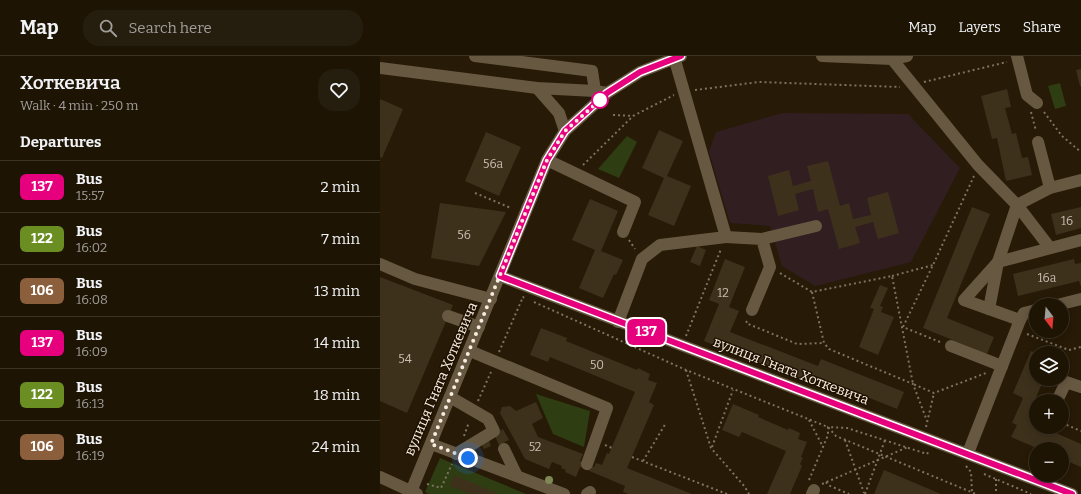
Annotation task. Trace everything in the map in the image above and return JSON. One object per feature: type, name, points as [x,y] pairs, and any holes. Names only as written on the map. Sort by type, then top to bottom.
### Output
[{"type":"street","points":[[475,56],[592,71],[595,91]]},
{"type":"street","points":[[822,56],[892,59],[907,56]]},
{"type":"street","points":[[678,57],[684,91],[726,237]]},
{"type":"street","name":"вулиця Гната Хоткевича","points":[[413,493],[431,444],[547,160],[565,131],[607,93],[640,72],[678,57]]},
{"type":"street","points":[[1018,58],[1027,95],[1037,103]]},
{"type":"street","points":[[892,59],[978,166],[1017,205],[1050,248]]},
{"type":"street","points":[[380,68],[537,88],[607,93]]},
{"type":"street","points":[[537,88],[559,113],[565,131]]},
{"type":"street","points":[[1038,142],[1050,188]]},
{"type":"street","points":[[547,160],[635,202],[623,232]]},
{"type":"street","points":[[989,309],[998,262],[1017,205],[1050,188],[1081,180]]},
{"type":"street","points":[[618,322],[642,259],[660,245],[726,237],[762,239],[816,226]]},
{"type":"street","points":[[752,310],[770,268],[762,239]]},
{"type":"street","points":[[1018,325],[989,309],[964,300],[998,262],[1081,240]]},
{"type":"street","points":[[380,264],[415,279],[491,299]]},
{"type":"street","name":"вулиця Гната Хоткевича","points":[[500,276],[923,437],[965,457],[1072,494]]},
{"type":"street","points":[[1069,302],[1081,299]]},
{"type":"street","points":[[965,457],[1018,325],[1024,312],[1029,311]]},
{"type":"street","points":[[448,316],[479,327]]},
{"type":"street","points":[[951,346],[1002,366]]},
{"type":"street","points":[[470,350],[607,408],[587,464]]},
{"type":"street","points":[[1060,394],[1066,382],[1081,387]]},
{"type":"street","points":[[450,397],[488,419],[494,431],[455,457]]},
{"type":"street","points":[[431,444],[455,457],[517,476],[564,494]]},
{"type":"street","points":[[504,450],[517,476]]},
{"type":"street","points":[[380,477],[413,493]]},
{"type":"path","points":[[684,91],[759,82],[890,88],[912,85],[1018,58]]},
{"type":"path","points":[[1027,95],[1038,142]]},
{"type":"path","points":[[581,167],[633,116],[670,96]]},
{"type":"path","points":[[1037,103],[1062,136],[1081,152]]},
{"type":"path","points":[[613,115],[633,116]]},
{"type":"path","points":[[903,326],[933,265],[978,166]]},
{"type":"path","points":[[475,193],[511,208]]},
{"type":"path","points":[[623,232],[642,259]]},
{"type":"path","points":[[681,346],[726,237]]},
{"type":"path","points":[[770,268],[812,292],[892,276],[933,265]]},
{"type":"path","points":[[892,276],[903,326],[913,384],[927,421]]},
{"type":"path","points":[[812,292],[824,343],[828,348],[934,393],[1002,366]]},
{"type":"path","points":[[499,354],[523,298],[686,370],[828,427],[847,428],[926,454],[933,447]]},
{"type":"path","points":[[752,310],[746,323],[797,344],[824,343]]},
{"type":"path","points":[[1018,325],[1069,350],[1081,347]]},
{"type":"path","points":[[903,326],[951,346]]},
{"type":"path","points":[[686,370],[711,448],[745,487],[749,494]]},
{"type":"path","points":[[711,448],[734,389]]},
{"type":"path","points":[[813,488],[856,469],[886,458],[908,447],[923,437],[934,393]]},
{"type":"path","points":[[808,419],[823,447]]},
{"type":"path","points":[[643,461],[666,423]]},
{"type":"path","points":[[1069,426],[1081,431]]},
{"type":"path","points":[[828,427],[836,436],[976,494]]},
{"type":"path","points":[[813,488],[823,447],[828,435],[828,427]]},
{"type":"path","points":[[845,440],[864,494]]},
{"type":"path","points":[[864,494],[885,440]]},
{"type":"path","points":[[424,482],[441,488],[455,457]]},
{"type":"path","points":[[632,457],[727,494]]},
{"type":"path","points":[[965,457],[971,472],[972,493]]},
{"type":"path","points":[[978,472],[1030,494]]},
{"type":"path","points":[[996,479],[996,494]]},
{"type":"path","points":[[826,482],[828,485],[849,494]]},
{"type":"shaded area","points":[[782,113],[908,114],[960,168],[911,262],[815,286],[782,266],[770,226],[730,223],[709,152],[716,132]]},
{"type":"green space","points":[[1060,83],[1066,106],[1055,109],[1048,86]]},
{"type":"green space","points":[[627,136],[637,142],[619,178],[598,169]]},
{"type":"green space","points":[[536,394],[590,411],[584,447],[553,434]]},
{"type":"green space","points":[[440,458],[526,494],[429,494],[425,492]]},
{"type":"building","points":[[1081,69],[1081,86],[1080,86],[1076,70]]},
{"type":"building","points":[[1007,89],[1011,107],[1005,108],[1012,134],[1016,133],[1022,158],[1028,157],[1032,175],[1006,181],[997,138],[992,139],[981,96]]},
{"type":"building","points":[[380,99],[403,109],[382,158],[380,157]]},
{"type":"building","points":[[659,130],[683,141],[667,176],[691,186],[674,226],[648,215],[664,178],[642,168]]},
{"type":"building","points":[[486,132],[521,147],[499,196],[465,181]]},
{"type":"building","points":[[828,161],[840,206],[849,203],[853,219],[871,215],[867,198],[888,192],[899,233],[878,239],[873,222],[855,227],[860,243],[839,249],[828,209],[818,212],[813,189],[795,194],[799,210],[778,216],[768,176],[789,170],[793,186],[811,181],[807,166]]},
{"type":"building","points":[[590,199],[618,211],[601,251],[623,260],[616,275],[614,274],[603,298],[579,288],[595,250],[572,240]]},
{"type":"building","points":[[440,203],[506,212],[479,266],[431,258]]},
{"type":"building","points":[[972,207],[990,214],[947,318],[994,337],[987,354],[923,328]]},
{"type":"building","points":[[1081,207],[1081,228],[1056,235],[1051,214]]},
{"type":"building","points":[[697,246],[706,250],[700,266],[690,262]]},
{"type":"building","points":[[725,259],[745,267],[729,307],[739,311],[730,332],[818,366],[821,359],[904,392],[897,409],[815,376],[812,384],[704,341],[719,304],[709,300]]},
{"type":"building","points":[[1074,259],[1075,264],[1081,263],[1081,287],[1079,281],[1018,296],[1013,274]]},
{"type":"building","points":[[380,277],[453,305],[407,413],[380,401]]},
{"type":"building","points":[[880,285],[888,288],[880,306],[883,307],[881,312],[894,317],[878,355],[859,347],[874,309],[870,308]]},
{"type":"building","points":[[541,328],[567,338],[566,341],[650,374],[648,380],[657,383],[649,402],[654,405],[627,468],[692,494],[628,494],[623,492],[625,486],[580,467],[576,477],[565,472],[566,470],[561,468],[562,466],[552,462],[549,469],[525,459],[500,413],[502,407],[510,406],[516,411],[536,402],[543,418],[532,424],[538,437],[583,454],[580,461],[594,467],[596,463],[602,465],[607,453],[609,454],[635,392],[550,357],[548,362],[530,355]]},
{"type":"building","points":[[1029,356],[1029,386],[1041,386],[1037,394],[1029,394],[1029,434],[1058,434],[1081,444],[1081,467],[1069,462],[1069,442],[1029,442],[1029,445],[1011,437],[1017,425],[1012,423],[1023,398],[1013,393]]},
{"type":"building","points":[[733,404],[788,430],[789,428],[800,433],[798,439],[807,442],[801,457],[803,458],[800,464],[802,466],[790,494],[767,494],[786,451],[742,432],[739,437],[722,430]]},
{"type":"building","points":[[503,429],[509,440],[499,445],[494,434]]},
{"type":"building","points":[[488,438],[491,446],[484,449],[480,442]]},
{"type":"building","points":[[884,470],[941,494],[874,494]]},
{"type":"building","points":[[454,475],[499,494],[470,494],[450,486]]},
{"type":"bus line","name":"137","points":[[681,56],[674,57],[640,72],[607,93],[565,131],[547,160],[500,276],[631,327],[968,453],[1072,494]]},
{"type":"route","points":[[468,458],[431,444],[547,160],[565,131],[600,100]]}]
